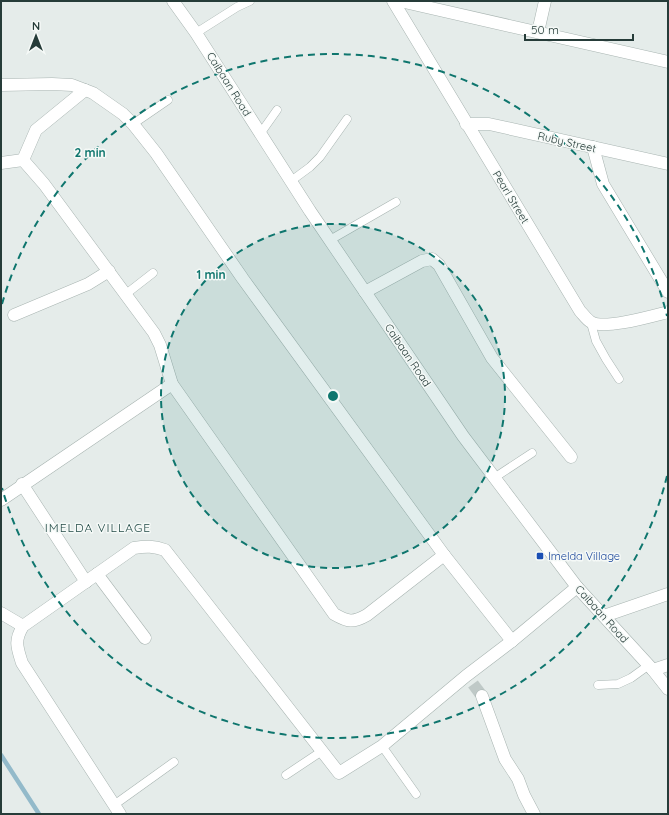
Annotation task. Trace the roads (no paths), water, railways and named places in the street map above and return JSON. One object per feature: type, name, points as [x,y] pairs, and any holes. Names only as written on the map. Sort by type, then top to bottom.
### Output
[{"type":"street","name":"Caibaan Road","points":[[173,1],[196,33],[330,240],[463,436],[577,587],[651,668],[668,689]]},
{"type":"street","name":"Pearl Street","points":[[393,1],[580,311],[591,323]]},
{"type":"street","points":[[400,1],[668,62]]},
{"type":"street","points":[[538,32],[545,1]]},
{"type":"street","points":[[1,85],[72,85],[94,93],[123,114],[133,124],[156,153],[252,292],[444,555],[512,641]]},
{"type":"street","points":[[23,160],[36,130],[85,90]]},
{"type":"street","name":"Ruby Street","points":[[466,124],[489,124],[668,164]]},
{"type":"street","points":[[593,147],[603,184],[668,292]]},
{"type":"street","points":[[1,163],[23,160]]},
{"type":"street","points":[[23,160],[44,184],[154,333],[160,345],[172,384],[334,614],[346,621],[357,621],[367,615],[444,555]]},
{"type":"street","points":[[365,292],[422,261],[432,259],[439,264],[492,358],[571,457]]},
{"type":"street","points":[[14,315],[88,284],[109,271]]},
{"type":"street","points":[[591,323],[617,324],[668,312]]},
{"type":"street","points":[[1,500],[22,484],[172,384]]},
{"type":"street","points":[[22,484],[86,582]]},
{"type":"street","points":[[117,810],[22,663],[17,648],[17,636],[23,626],[134,548],[155,546],[165,550],[339,773],[382,746],[469,680],[512,641],[577,587]]},
{"type":"street","points":[[97,574],[145,638]]},
{"type":"street","points":[[604,616],[668,594]]},
{"type":"street","points":[[1,612],[23,626]]},
{"type":"street","points":[[651,668],[668,665]]},
{"type":"street","points":[[482,696],[505,759],[518,779],[534,814]]},
{"type":"lane","points":[[196,33],[237,7],[250,1]]},
{"type":"lane","points":[[133,124],[168,100]]},
{"type":"lane","points":[[260,134],[277,110]]},
{"type":"lane","points":[[291,181],[310,167],[320,157],[347,120]]},
{"type":"lane","points":[[330,240],[396,202]]},
{"type":"lane","points":[[126,294],[153,273]]},
{"type":"lane","points":[[591,323],[596,341],[619,379]]},
{"type":"lane","points":[[494,478],[532,453]]},
{"type":"lane","points":[[598,686],[618,684],[651,668]]},
{"type":"lane","points":[[382,746],[416,794]]},
{"type":"lane","points":[[286,775],[322,751]]},
{"type":"lane","points":[[117,810],[174,762]]},
{"type":"waterway","points":[[1,755],[39,814]]},
{"type":"tunnel","points":[[473,684],[482,696]]},
{"type":"place","name":"Imelda Village","points":[[540,556]]},
{"type":"district","name":"IMELDA VILLAGE","points":[[98,527]]}]
